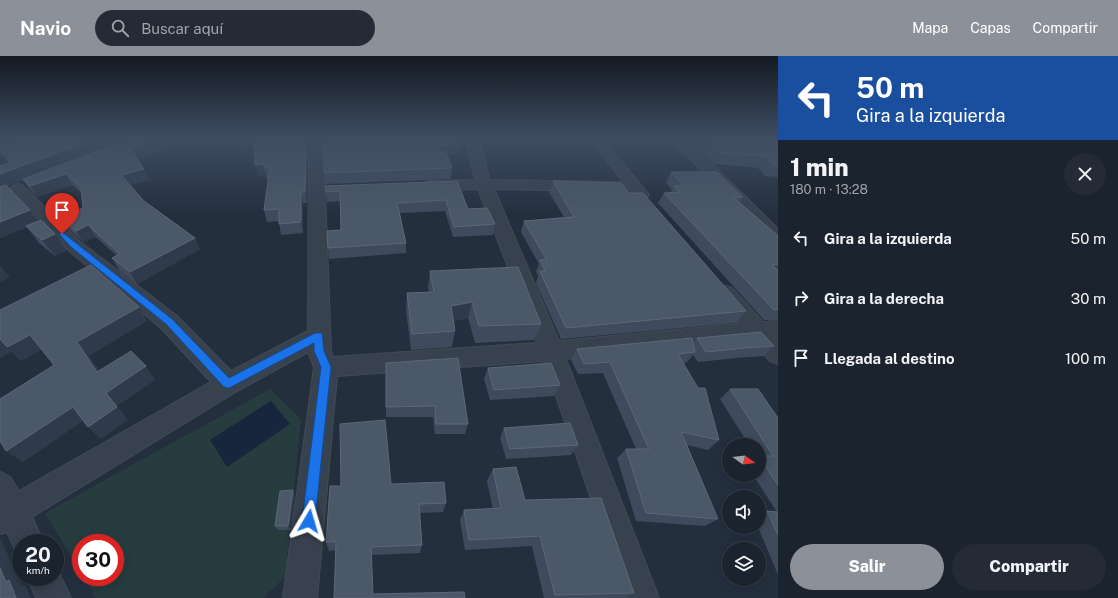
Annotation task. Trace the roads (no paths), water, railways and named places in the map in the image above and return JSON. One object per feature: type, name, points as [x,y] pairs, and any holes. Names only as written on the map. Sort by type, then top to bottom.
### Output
[{"type":"street","points":[[300,598],[326,367],[319,351],[318,336],[323,191],[319,163]]},
{"type":"street","points":[[478,163],[484,184],[552,351],[642,598]]},
{"type":"street","points":[[615,163],[649,205]]},
{"type":"street","points":[[704,163],[778,239]]},
{"type":"street","points":[[413,186],[484,184],[634,187]]},
{"type":"street","points":[[19,188],[73,246],[169,322],[228,384]]},
{"type":"street","points":[[712,278],[768,330],[778,355]]},
{"type":"street","points":[[326,367],[552,351],[768,330]]},
{"type":"street","points":[[22,534],[5,506],[318,336]]},
{"type":"street","points":[[48,586],[54,598]]},
{"type":"water","points":[[271,401],[290,424],[227,467],[210,440]]}]
